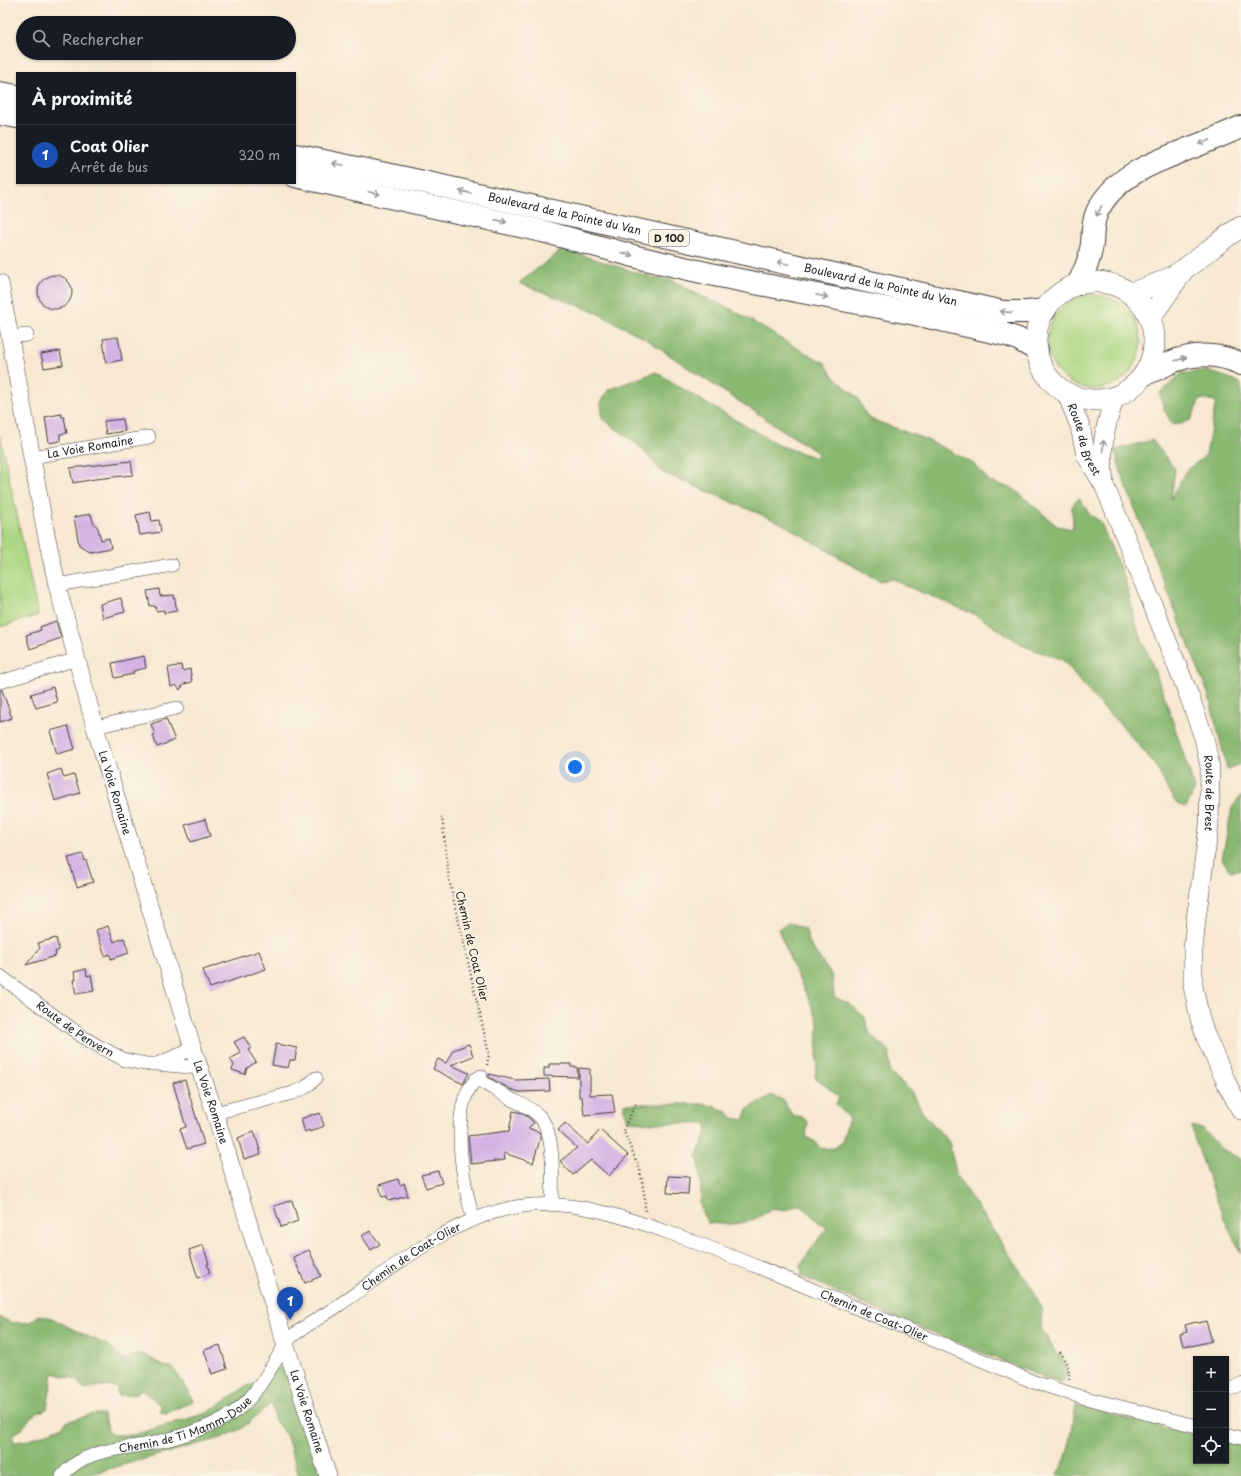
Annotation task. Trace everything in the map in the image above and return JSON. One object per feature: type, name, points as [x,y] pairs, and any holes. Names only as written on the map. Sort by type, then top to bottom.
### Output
[{"type":"highway","points":[[0,93],[16,96]]},
{"type":"highway","points":[[0,114],[16,117]]},
{"type":"highway","points":[[1078,284],[1086,269],[1090,256],[1092,225],[1098,211],[1108,195],[1118,185],[1134,173],[1162,159],[1241,127]]},
{"type":"highway","name":"Boulevard de la Pointe du Van","points":[[296,155],[1003,312],[1021,313],[1045,310]]},
{"type":"highway","name":"Boulevard de la Pointe du Van","points":[[296,176],[542,231],[641,258],[719,276],[907,312],[1007,334],[1037,350]]},
{"type":"highway","points":[[1145,374],[1176,360],[1190,356],[1203,355],[1224,358],[1241,364]]},
{"type":"main road","points":[[1130,293],[1158,283],[1184,270],[1225,236],[1241,226]]},
{"type":"main road","points":[[1150,318],[1184,270]]},
{"type":"main road","points":[[1105,282],[1118,286],[1130,293],[1142,304],[1150,318],[1155,337],[1153,356],[1145,374],[1131,387],[1115,397],[1099,400],[1083,399],[1066,392],[1057,386],[1047,376],[1040,364],[1037,350],[1037,329],[1045,310],[1059,294],[1078,284],[1105,282]]},
{"type":"main road","name":"Route de Brest","points":[[1066,392],[1080,426],[1086,455],[1104,485],[1173,655],[1204,738],[1210,767],[1209,826],[1196,919],[1193,950],[1193,986],[1200,1019],[1206,1037],[1224,1079],[1241,1110]]},
{"type":"main road","name":"Route de Brest","points":[[1104,485],[1102,455],[1104,433],[1115,397]]},
{"type":"street","name":"La Voie Romaine","points":[[0,283],[19,336],[32,458],[57,585],[95,727],[193,1049],[215,1113],[285,1343],[328,1476]]},
{"type":"street","name":"La Voie Romaine","points":[[32,458],[149,437]]},
{"type":"street","points":[[57,585],[172,565]]},
{"type":"street","points":[[0,682],[77,659]]},
{"type":"street","points":[[95,727],[177,708]]},
{"type":"street","name":"Route de Penvern","points":[[0,976],[83,1037],[125,1060],[146,1064],[200,1068]]},
{"type":"street","name":"Route de Penvern","points":[[157,1064],[193,1049]]},
{"type":"street","points":[[215,1113],[293,1093],[306,1087],[316,1078]]},
{"type":"street","points":[[474,1220],[464,1178],[460,1123],[461,1110],[467,1091],[478,1078],[530,1109],[542,1120],[547,1131],[550,1146],[552,1164],[552,1204]]},
{"type":"street","name":"Chemin de Coat-Olier","points":[[285,1343],[298,1332],[418,1249],[452,1230],[490,1213],[517,1206],[552,1204],[610,1213],[642,1223],[743,1261],[1014,1374],[1065,1393],[1193,1425]]},
{"type":"street","name":"Chemin de Ti Mamm-Doue","points":[[62,1476],[74,1464],[87,1457],[117,1449],[142,1446],[190,1434],[233,1413],[258,1387],[276,1360],[285,1343]]},
{"type":"street","points":[[1229,1390],[1241,1384]]},
{"type":"street","points":[[1229,1435],[1241,1438]]},
{"type":"path","name":"Chemin de Coat Olier","points":[[442,816],[449,879],[489,1054],[488,1061],[478,1078]]},
{"type":"path","points":[[636,1104],[625,1126],[624,1132],[640,1170],[644,1187],[645,1211],[642,1223]]},
{"type":"path","points":[[1060,1352],[1066,1360],[1070,1379],[1065,1393]]},
{"type":"green space","points":[[563,249],[654,278],[672,280],[699,295],[733,310],[793,346],[825,363],[833,376],[857,397],[868,418],[927,440],[974,464],[990,482],[1014,489],[1057,526],[1073,529],[1072,506],[1079,498],[1090,515],[1100,521],[1125,580],[1137,627],[1162,689],[1195,789],[1186,807],[1177,804],[1168,791],[1155,764],[1123,727],[1099,704],[1063,660],[1026,647],[976,615],[904,585],[894,579],[879,581],[781,523],[662,472],[638,445],[602,418],[601,403],[608,390],[656,372],[709,405],[781,446],[816,458],[818,453],[646,339],[593,311],[519,283]]},
{"type":"green space","points":[[1094,295],[1112,299],[1127,309],[1137,324],[1141,342],[1137,360],[1127,375],[1112,385],[1094,389],[1076,385],[1061,375],[1051,360],[1047,342],[1051,324],[1061,309],[1076,299]]},
{"type":"green space","points":[[1208,371],[1232,379],[1241,384],[1241,764],[1227,769],[1209,696],[1122,476],[1115,450],[1152,440],[1175,469],[1171,499],[1185,472],[1206,455],[1216,401],[1200,399],[1191,420],[1173,425],[1164,410],[1160,393],[1182,373]]},
{"type":"green space","points":[[0,435],[38,615],[0,627]]},
{"type":"green space","points":[[1241,795],[1241,870],[1230,871],[1222,859],[1232,808]]},
{"type":"green space","points":[[788,922],[805,929],[811,946],[832,976],[834,997],[850,1004],[865,1018],[870,1034],[890,1052],[889,1072],[911,1091],[923,1113],[949,1142],[957,1177],[1034,1291],[1042,1311],[1041,1328],[1055,1351],[1062,1357],[1068,1372],[1063,1381],[1054,1382],[877,1310],[802,1276],[801,1265],[827,1228],[800,1204],[785,1211],[772,1208],[759,1217],[747,1222],[727,1224],[708,1223],[702,1213],[700,1203],[701,1188],[697,1155],[707,1132],[707,1123],[654,1123],[629,1121],[624,1110],[624,1104],[706,1104],[727,1111],[732,1118],[744,1120],[748,1109],[772,1095],[783,1100],[792,1115],[801,1117],[808,1122],[806,1137],[814,1141],[821,1149],[835,1148],[842,1142],[849,1118],[836,1104],[839,1097],[815,1077],[818,1022],[778,929]]},
{"type":"green space","points":[[1192,1126],[1204,1130],[1220,1148],[1241,1159],[1241,1253],[1222,1214],[1194,1137]]},
{"type":"green space","points":[[39,1315],[52,1318],[111,1347],[124,1360],[141,1353],[163,1366],[172,1367],[188,1390],[193,1401],[167,1413],[160,1412],[161,1406],[142,1389],[130,1395],[118,1395],[116,1387],[102,1386],[83,1389],[77,1379],[53,1373],[47,1409],[30,1418],[21,1430],[12,1435],[14,1442],[30,1440],[61,1427],[66,1422],[93,1414],[103,1414],[107,1428],[112,1435],[133,1435],[207,1413],[247,1386],[265,1381],[280,1366],[289,1369],[322,1476],[299,1476],[287,1437],[274,1419],[272,1403],[241,1429],[221,1438],[83,1476],[0,1476],[0,1317],[12,1323],[31,1322]]},
{"type":"green space","points":[[1076,1405],[1193,1434],[1193,1464],[1229,1464],[1229,1442],[1238,1443],[1241,1440],[1241,1476],[1057,1476],[1068,1451]]},
{"type":"building","points":[[58,275],[65,277],[70,282],[72,292],[70,302],[65,307],[52,309],[45,307],[40,302],[38,289],[40,282],[45,277]]},
{"type":"building","points":[[118,337],[122,360],[106,363],[103,339]]},
{"type":"building","points":[[60,351],[63,365],[44,368],[41,354]]},
{"type":"building","points":[[61,414],[62,417],[64,417],[67,433],[60,434],[60,441],[49,443],[45,417]]},
{"type":"building","points":[[123,419],[125,431],[106,434],[104,421]]},
{"type":"building","points":[[131,461],[133,475],[73,483],[70,468]]},
{"type":"building","points":[[150,512],[152,521],[159,520],[161,532],[140,535],[136,515]]},
{"type":"building","points":[[91,514],[93,522],[98,528],[101,540],[109,538],[111,548],[90,552],[79,545],[74,517]]},
{"type":"building","points":[[159,589],[160,596],[174,595],[177,611],[164,613],[164,610],[156,611],[155,606],[150,606],[147,591]]},
{"type":"building","points":[[121,598],[125,612],[103,618],[100,604]]},
{"type":"building","points":[[56,621],[61,638],[30,649],[26,635],[41,630],[40,627]]},
{"type":"building","points":[[144,656],[146,668],[133,671],[133,674],[115,678],[112,663]]},
{"type":"building","points":[[181,665],[182,671],[190,669],[192,682],[184,684],[180,690],[176,685],[171,687],[168,668]]},
{"type":"building","points":[[53,687],[57,702],[36,708],[31,694]]},
{"type":"building","points":[[0,690],[2,690],[12,718],[0,722]]},
{"type":"building","points":[[166,719],[175,740],[157,747],[151,724]]},
{"type":"building","points":[[68,726],[75,749],[57,754],[50,731]]},
{"type":"building","points":[[61,769],[64,778],[74,775],[80,793],[55,801],[47,774]]},
{"type":"building","points":[[205,819],[210,836],[191,842],[185,825]]},
{"type":"building","points":[[83,854],[93,882],[77,887],[68,858]]},
{"type":"building","points":[[108,926],[114,942],[124,938],[129,953],[111,959],[110,954],[105,956],[96,930]]},
{"type":"building","points":[[56,938],[59,950],[55,952],[56,956],[26,965],[40,948],[38,943]]},
{"type":"building","points":[[259,951],[266,969],[210,988],[203,970]]},
{"type":"building","points":[[86,969],[87,976],[91,975],[94,991],[76,994],[73,980],[76,980],[74,972]]},
{"type":"building","points":[[244,1037],[251,1048],[248,1050],[256,1062],[247,1068],[245,1074],[232,1070],[234,1065],[230,1059],[241,1053],[234,1042]]},
{"type":"building","points":[[276,1044],[297,1048],[295,1060],[290,1060],[288,1068],[272,1065]]},
{"type":"building","points":[[469,1044],[473,1056],[451,1065],[469,1073],[463,1084],[433,1069],[438,1059],[446,1063],[453,1050]]},
{"type":"building","points":[[549,1064],[571,1064],[571,1067],[577,1067],[578,1077],[544,1076],[544,1068],[549,1068]]},
{"type":"building","points":[[579,1068],[590,1069],[590,1095],[612,1094],[615,1112],[584,1115],[582,1097],[579,1097]]},
{"type":"building","points":[[489,1074],[515,1080],[549,1079],[550,1091],[519,1092],[510,1089],[489,1077]]},
{"type":"building","points":[[185,1080],[204,1144],[187,1149],[180,1129],[186,1127],[173,1083]]},
{"type":"building","points":[[513,1111],[522,1113],[529,1118],[534,1123],[528,1128],[539,1132],[541,1136],[533,1163],[504,1153],[505,1160],[471,1164],[468,1136],[509,1131]]},
{"type":"building","points":[[320,1113],[324,1126],[310,1132],[309,1130],[305,1132],[301,1119]]},
{"type":"building","points":[[565,1123],[588,1144],[600,1130],[628,1155],[609,1176],[591,1160],[573,1175],[560,1161],[577,1148],[558,1130]]},
{"type":"building","points":[[254,1131],[261,1154],[244,1159],[238,1138]]},
{"type":"building","points":[[438,1171],[442,1183],[426,1188],[421,1175]]},
{"type":"building","points":[[668,1176],[689,1177],[688,1194],[667,1193]]},
{"type":"building","points":[[398,1179],[400,1185],[404,1183],[408,1196],[388,1201],[387,1196],[382,1197],[379,1185]]},
{"type":"building","points":[[292,1200],[298,1221],[281,1227],[274,1206]]},
{"type":"building","points":[[370,1231],[380,1244],[371,1250],[362,1236]]},
{"type":"building","points":[[203,1245],[209,1264],[207,1264],[210,1273],[198,1278],[189,1250]]},
{"type":"building","points":[[309,1250],[321,1276],[305,1283],[293,1257]]},
{"type":"building","points":[[1206,1321],[1212,1341],[1191,1346],[1183,1346],[1180,1334],[1187,1332],[1185,1325]]},
{"type":"building","points":[[220,1345],[227,1369],[212,1374],[204,1350]]},
{"type":"place","name":"Coat Olier","points":[[290,1320]]}]
